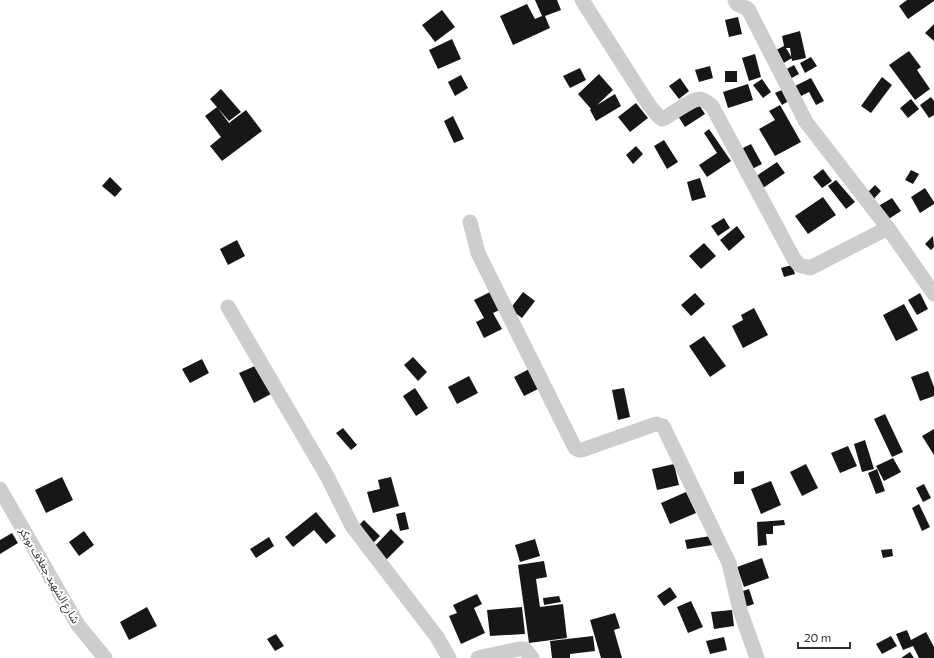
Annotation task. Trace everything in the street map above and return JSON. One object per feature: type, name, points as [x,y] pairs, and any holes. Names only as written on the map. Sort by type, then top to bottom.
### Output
[{"type":"street","points":[[582,0],[658,117],[662,119],[665,118],[695,100],[701,99],[712,106],[794,259],[799,265],[810,268],[888,228]]},
{"type":"street","points":[[735,0],[737,4],[748,9],[806,122],[888,228],[934,294]]},
{"type":"street","points":[[470,222],[478,253],[575,448],[582,450],[652,425],[657,424],[663,426],[729,563],[740,610],[757,658]]},
{"type":"street","points":[[228,307],[328,476],[352,526],[437,638],[449,658]]},
{"type":"street","name":"شارع الشهيد جغلاف بوبكر","points":[[0,489],[78,625],[105,658]]},
{"type":"street","points":[[478,658],[519,649],[525,650],[532,658]]},
{"type":"building","points":[[535,0],[557,0],[561,10],[545,16],[550,28],[513,45],[500,16],[527,4],[535,19],[542,16]]},
{"type":"building","points":[[907,0],[934,1],[908,19],[899,6]]},
{"type":"building","points":[[442,10],[455,27],[435,42],[422,25]]},
{"type":"building","points":[[738,17],[742,34],[729,37],[725,20]]},
{"type":"building","points":[[934,24],[934,41],[925,33]]},
{"type":"building","points":[[800,31],[806,58],[792,61],[792,58],[782,64],[774,51],[784,46],[782,36]],"holes":[[[786,48],[790,48],[791,57]]]},
{"type":"building","points":[[452,39],[461,59],[438,69],[429,50]]},
{"type":"building","points":[[909,51],[921,67],[917,70],[930,89],[915,100],[889,65]]},
{"type":"building","points":[[755,54],[761,77],[749,81],[742,58]]},
{"type":"building","points":[[811,57],[817,66],[805,73],[800,63]]},
{"type":"building","points":[[794,65],[799,74],[790,79],[785,70]]},
{"type":"building","points":[[710,66],[713,78],[699,82],[695,70]]},
{"type":"building","points":[[580,68],[586,80],[570,88],[563,76]]},
{"type":"building","points":[[725,71],[737,71],[737,82],[725,82]]},
{"type":"building","points":[[599,74],[613,90],[597,105],[615,94],[621,106],[596,121],[590,110],[591,109],[578,94]]},
{"type":"building","points":[[461,75],[468,88],[455,96],[448,82]]},
{"type":"building","points":[[882,77],[892,85],[871,113],[861,106]]},
{"type":"building","points":[[680,78],[689,91],[679,99],[669,86]]},
{"type":"building","points":[[811,78],[824,101],[816,105],[809,92],[801,96],[795,86]]},
{"type":"building","points":[[762,79],[771,92],[763,98],[753,85]]},
{"type":"building","points":[[748,84],[753,100],[728,108],[723,92]]},
{"type":"building","points":[[221,89],[241,112],[229,121],[210,99]]},
{"type":"building","points":[[784,89],[790,100],[782,105],[775,93]]},
{"type":"building","points":[[694,97],[705,114],[685,127],[674,110]]},
{"type":"building","points":[[931,97],[934,101],[934,115],[929,118],[920,105]]},
{"type":"building","points":[[911,99],[919,109],[908,118],[900,108]]},
{"type":"building","points":[[636,103],[648,118],[630,132],[618,117]]},
{"type":"building","points":[[780,105],[801,142],[775,156],[759,129],[775,120],[769,111]]},
{"type":"building","points":[[217,107],[229,123],[246,110],[262,131],[222,161],[210,146],[221,137],[205,116]]},
{"type":"building","points":[[453,116],[464,139],[454,143],[444,121]]},
{"type":"building","points":[[709,129],[731,161],[707,177],[699,165],[717,153],[704,133]]},
{"type":"building","points":[[664,140],[678,162],[667,169],[654,146]]},
{"type":"building","points":[[751,144],[762,164],[750,170],[739,150]]},
{"type":"building","points":[[636,146],[643,154],[633,164],[626,155]]},
{"type":"building","points":[[777,162],[785,173],[763,188],[755,177]]},
{"type":"building","points":[[823,169],[832,181],[822,188],[813,177]]},
{"type":"building","points":[[911,170],[919,174],[913,184],[905,180]]},
{"type":"building","points":[[110,177],[122,189],[115,197],[102,186]]},
{"type":"building","points":[[700,178],[706,197],[692,201],[687,182]]},
{"type":"building","points":[[836,180],[855,202],[846,209],[828,186]]},
{"type":"building","points":[[875,185],[881,191],[871,202],[865,195]]},
{"type":"building","points":[[925,188],[934,204],[920,213],[911,197]]},
{"type":"building","points":[[823,197],[836,215],[808,234],[795,216]]},
{"type":"building","points":[[892,198],[901,211],[884,222],[875,208]]},
{"type":"building","points":[[724,218],[730,228],[718,236],[711,226]]},
{"type":"building","points":[[737,226],[745,237],[729,251],[720,240]]},
{"type":"building","points":[[933,236],[934,247],[931,250],[925,244]]},
{"type":"building","points":[[237,240],[245,256],[228,265],[220,249]]},
{"type":"building","points":[[704,243],[716,256],[701,269],[689,256]]},
{"type":"building","points":[[792,265],[795,274],[784,277],[781,268]]},
{"type":"building","points":[[494,290],[504,308],[493,313],[502,329],[484,338],[476,322],[484,318],[474,300]]},
{"type":"building","points":[[523,292],[535,301],[522,318],[510,309]]},
{"type":"building","points":[[695,293],[705,304],[691,316],[681,305]]},
{"type":"building","points":[[920,293],[928,309],[917,315],[908,300]]},
{"type":"building","points":[[904,304],[918,330],[896,341],[883,315]]},
{"type":"building","points":[[754,308],[768,335],[743,348],[732,326],[743,320],[741,315]]},
{"type":"building","points":[[704,336],[726,366],[710,377],[689,346]]},
{"type":"building","points":[[413,357],[427,372],[418,381],[404,365]]},
{"type":"building","points":[[202,359],[209,373],[190,383],[182,369]]},
{"type":"building","points":[[257,365],[271,394],[254,403],[239,373]]},
{"type":"building","points":[[531,368],[542,387],[524,396],[514,377]]},
{"type":"building","points":[[928,371],[934,387],[934,396],[920,401],[911,377]]},
{"type":"building","points":[[469,376],[478,393],[457,404],[448,387]]},
{"type":"building","points":[[415,388],[428,408],[416,416],[403,396]]},
{"type":"building","points":[[624,388],[630,417],[618,420],[612,390]]},
{"type":"building","points":[[885,414],[903,452],[892,457],[874,419]]},
{"type":"building","points":[[343,428],[357,445],[351,450],[336,433]]},
{"type":"building","points":[[934,429],[934,455],[922,436]]},
{"type":"building","points":[[865,440],[874,469],[862,472],[854,444]]},
{"type":"building","points":[[848,446],[857,466],[840,473],[831,453]]},
{"type":"building","points":[[893,458],[901,472],[884,481],[876,466]]},
{"type":"building","points":[[674,464],[679,485],[657,490],[652,469]]},
{"type":"building","points":[[806,464],[818,488],[802,496],[790,472]]},
{"type":"building","points":[[877,469],[885,491],[876,494],[868,473]]},
{"type":"building","points":[[744,471],[744,484],[734,484],[734,472]]},
{"type":"building","points":[[62,477],[73,500],[46,513],[35,490]]},
{"type":"building","points":[[391,477],[399,506],[373,513],[367,492],[380,489],[378,480]]},
{"type":"building","points":[[771,481],[781,505],[761,514],[751,489]]},
{"type":"building","points":[[924,484],[931,498],[923,502],[916,488]]},
{"type":"building","points":[[686,492],[696,513],[670,524],[661,503]]},
{"type":"building","points":[[919,504],[930,527],[922,531],[912,508]]},
{"type":"building","points":[[316,512],[336,536],[326,544],[314,530],[293,547],[285,537]]},
{"type":"building","points":[[405,512],[409,529],[400,531],[396,514]]},
{"type":"building","points":[[364,520],[380,536],[373,543],[357,527]]},
{"type":"building","points":[[784,520],[785,525],[773,526],[773,534],[766,534],[767,545],[758,546],[757,522]]},
{"type":"building","points":[[391,529],[404,542],[386,560],[373,548]]},
{"type":"building","points":[[84,531],[94,545],[79,556],[69,542]]},
{"type":"building","points":[[12,533],[18,543],[0,554],[0,540]]},
{"type":"building","points":[[711,536],[713,545],[687,549],[685,540]]},
{"type":"building","points":[[269,537],[274,546],[256,558],[250,549]]},
{"type":"building","points":[[535,539],[540,556],[520,562],[515,545]]},
{"type":"building","points":[[892,549],[893,556],[883,558],[881,550]]},
{"type":"building","points":[[762,558],[769,578],[744,587],[737,567]]},
{"type":"building","points":[[544,561],[547,577],[536,579],[540,607],[563,604],[567,638],[529,643],[518,565]]},
{"type":"building","points":[[670,587],[677,597],[664,606],[657,596]]},
{"type":"building","points":[[749,589],[754,604],[745,607],[740,592]]},
{"type":"building","points":[[477,594],[482,604],[474,608],[485,633],[461,644],[449,616],[457,613],[453,605]]},
{"type":"building","points":[[559,596],[561,602],[544,605],[543,598]]},
{"type":"building","points":[[691,601],[703,627],[688,633],[677,607]]},
{"type":"building","points":[[147,607],[157,626],[129,640],[120,622]]},
{"type":"building","points":[[522,607],[525,634],[490,636],[487,610]]},
{"type":"building","points":[[732,610],[734,626],[714,629],[711,612]]},
{"type":"building","points":[[615,613],[620,628],[614,630],[622,658],[601,658],[590,620]]},
{"type":"building","points":[[907,630],[911,640],[926,632],[934,647],[934,658],[919,658],[913,646],[903,650],[896,634]]},
{"type":"building","points":[[276,634],[284,646],[275,651],[267,639]]},
{"type":"building","points":[[593,636],[595,651],[570,654],[570,658],[552,658],[550,641]]},
{"type":"building","points":[[891,636],[897,646],[882,654],[876,644]]},
{"type":"building","points":[[724,637],[727,650],[710,654],[706,641]]},
{"type":"building","points":[[910,652],[914,658],[901,658]]}]
